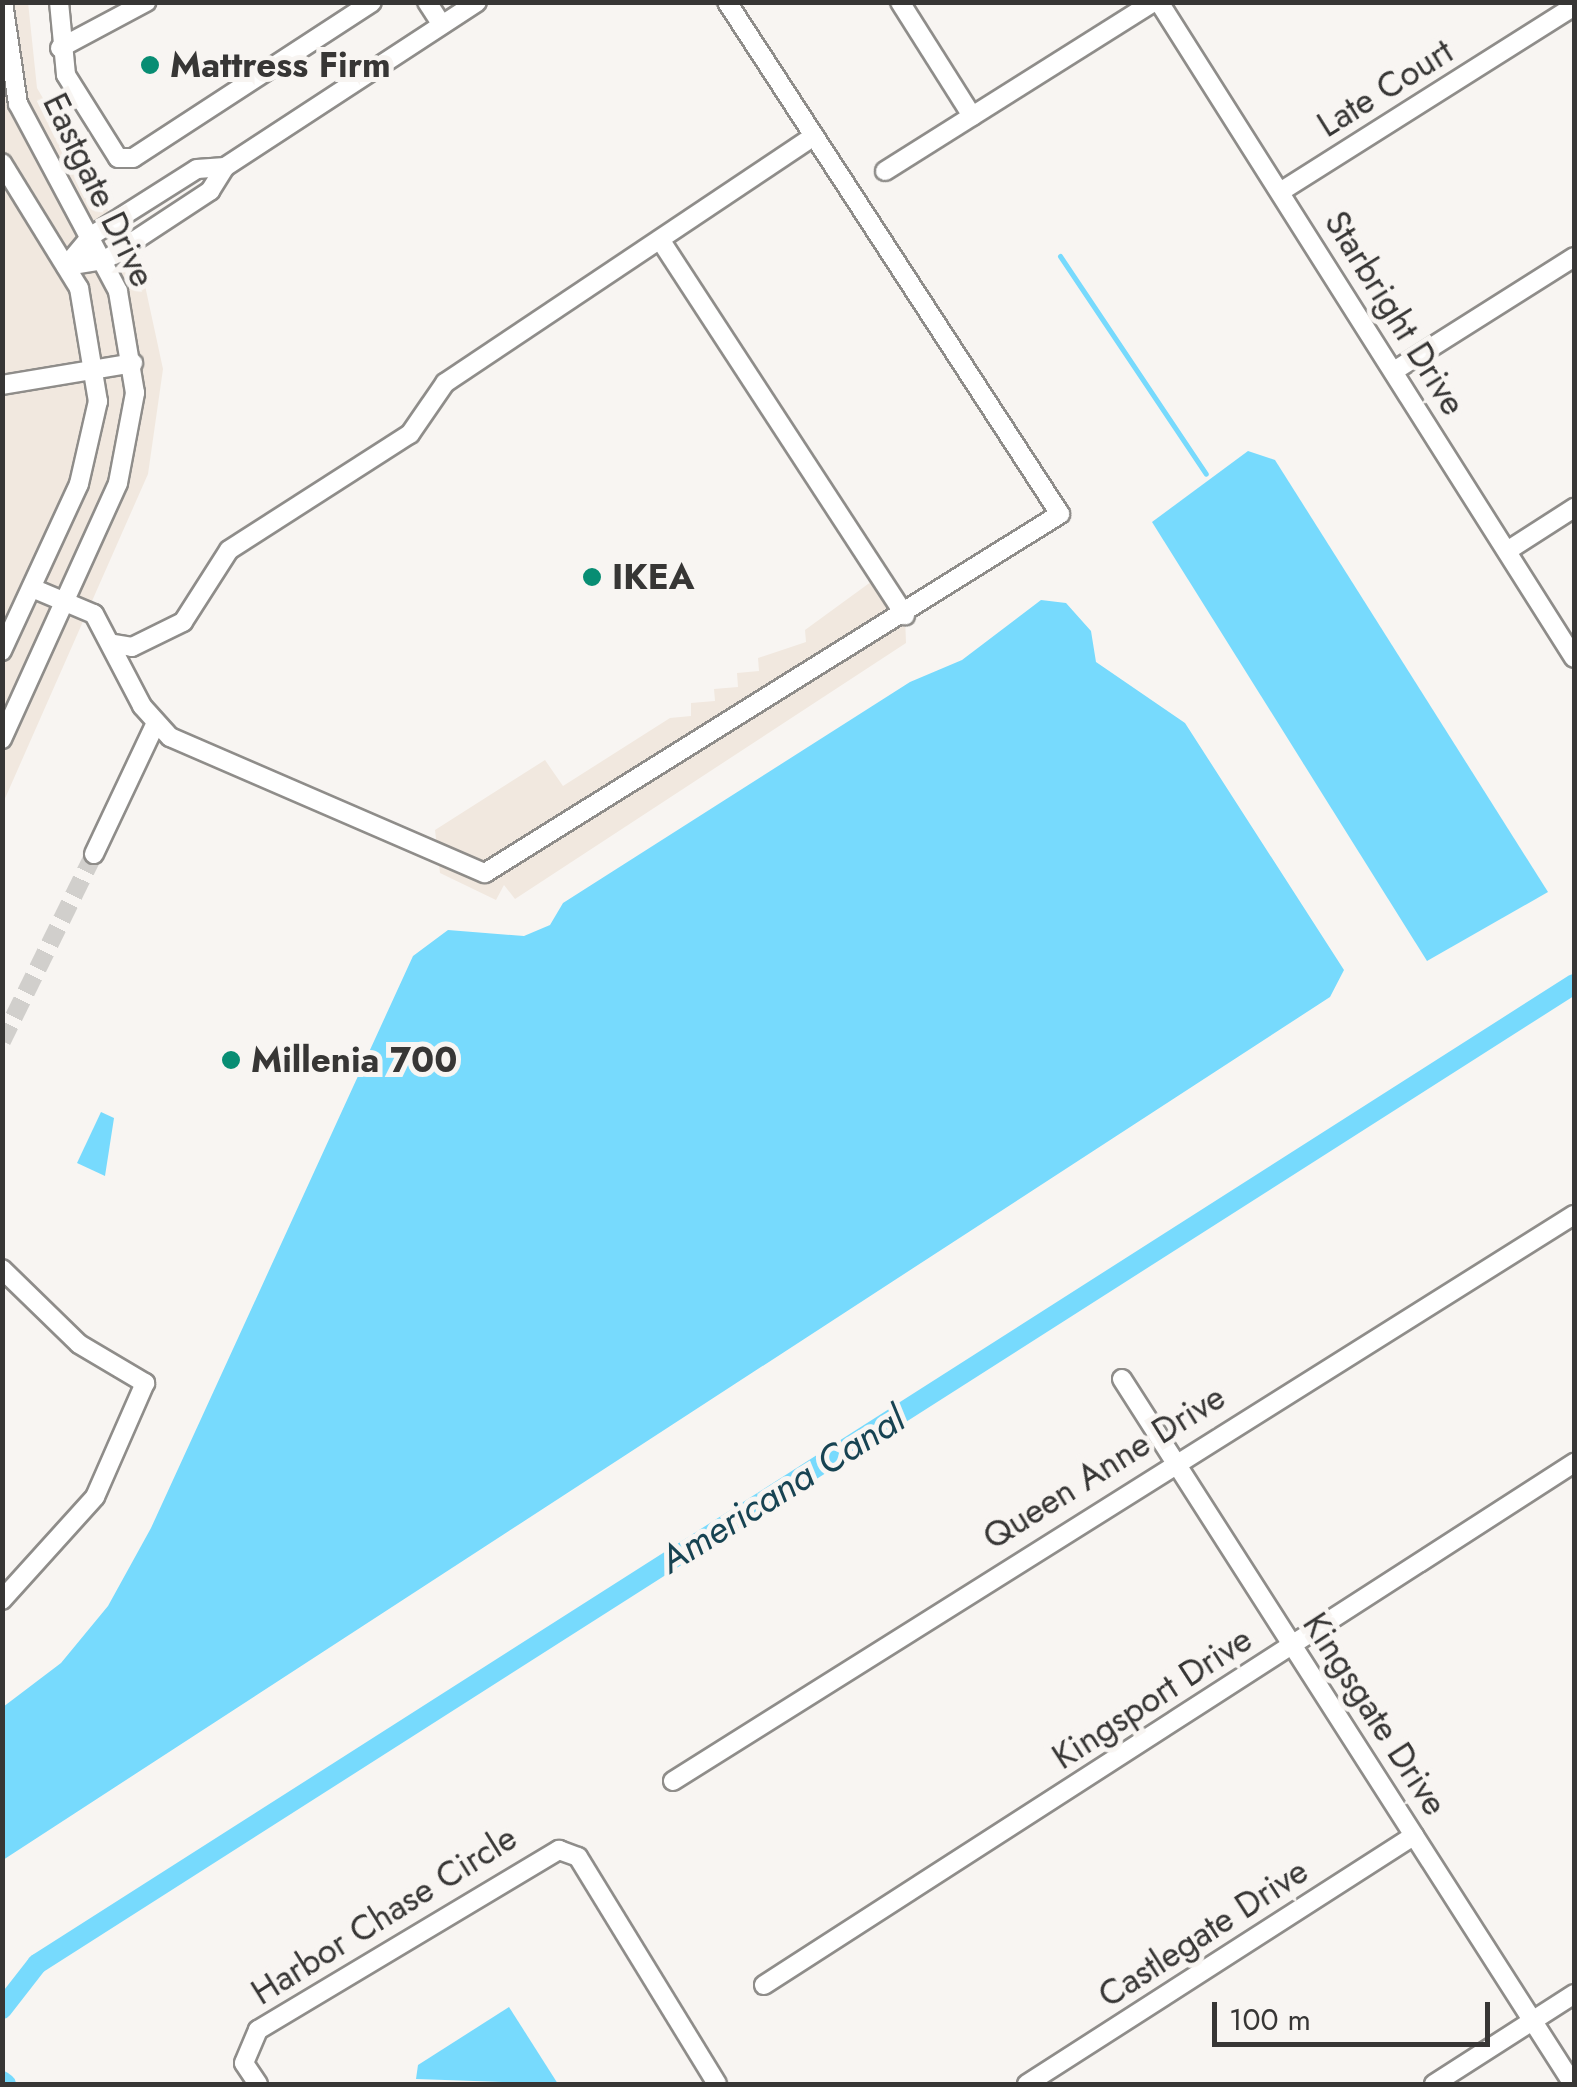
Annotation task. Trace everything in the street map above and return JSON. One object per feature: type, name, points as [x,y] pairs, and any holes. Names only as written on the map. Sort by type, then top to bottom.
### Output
[{"type":"street","name":"Eastgate Drive","points":[[2,740],[128,453],[133,364],[104,260],[18,104],[3,2]]},
{"type":"street","points":[[59,2],[60,48],[73,91],[118,158],[133,158],[372,2]]},
{"type":"street","points":[[60,48],[146,2]]},
{"type":"street","points":[[427,2],[442,26]]},
{"type":"street","points":[[66,266],[104,260],[210,191],[226,167],[478,2]]},
{"type":"street","points":[[32,588],[94,614],[115,644],[154,727],[414,850],[435,848],[486,872],[905,616],[1060,514],[727,2]]},
{"type":"street","points":[[900,2],[972,116]]},
{"type":"street","points":[[886,171],[1156,2]]},
{"type":"street","name":"Starbright Drive","points":[[1156,2],[1574,658]]},
{"type":"street","name":"Late Court","points":[[1280,192],[1574,6]]},
{"type":"street","points":[[115,644],[156,639],[195,609],[230,550],[410,434],[446,383],[814,136]]},
{"type":"street","name":"Eastgate Drive","points":[[2,163],[66,266],[97,366],[88,457],[2,652]]},
{"type":"street","points":[[66,266],[91,236],[197,169],[226,167]]},
{"type":"street","points":[[661,241],[905,616]]},
{"type":"street","points":[[1394,371],[1574,257]]},
{"type":"street","points":[[2,385],[97,366],[133,364]]},
{"type":"street","points":[[1507,551],[1574,508]]},
{"type":"street","points":[[94,854],[154,727]]},
{"type":"street","name":"Queen Anne Drive","points":[[673,1781],[1174,1460],[1574,1214]]},
{"type":"street","points":[[2,1270],[80,1344],[145,1383],[95,1496],[2,1600]]},
{"type":"street","name":"Kingsgate Drive","points":[[1122,1379],[1573,2084]]},
{"type":"street","name":"Kingsport Drive","points":[[764,1985],[1574,1463]]},
{"type":"street","name":"Castlegate Drive","points":[[1026,2084],[1414,1836]]},
{"type":"street","name":"Harbor Chase Circle","points":[[258,2084],[244,2063],[258,2030],[559,1850],[578,1857],[717,2084]]},
{"type":"street","points":[[1434,2084],[1574,1994]]},
{"type":"shaded area","points":[[28,2],[37,88],[141,267],[163,369],[148,474],[3,803],[2,3]]},
{"type":"shaded area","points":[[879,576],[905,616],[906,643],[515,899],[504,885],[496,900],[440,873],[435,830],[545,760],[563,786],[670,718],[691,716],[691,703],[715,701],[714,689],[738,687],[737,673],[759,671],[758,658],[806,642],[805,630]]},
{"type":"water","points":[[1248,451],[1275,460],[1548,892],[1427,961],[1152,522]]},
{"type":"water","points":[[1041,600],[1066,603],[1091,631],[1096,662],[1185,723],[1344,970],[1330,997],[3,1860],[3,1707],[61,1663],[108,1606],[151,1528],[413,956],[448,930],[524,936],[550,925],[563,903],[910,682],[962,660]]},
{"type":"water","points":[[101,1112],[114,1118],[105,1176],[77,1163]]},
{"type":"water","points":[[509,2007],[558,2084],[416,2079],[418,2065]]},
{"type":"waterway","points":[[1060,256],[1206,474]]},
{"type":"waterway","name":"Americana Canal","points":[[2,2009],[37,1964],[1574,984]]},
{"type":"waterway","points":[[2,2081],[6,2084]]},
{"type":"tunnel","points":[[2,1041],[94,854]]},
{"type":"place","name":"Mattress Firm","points":[[150,65]]},
{"type":"place","name":"IKEA","points":[[592,577]]},
{"type":"place","name":"Millenia 700","points":[[231,1060]]}]
